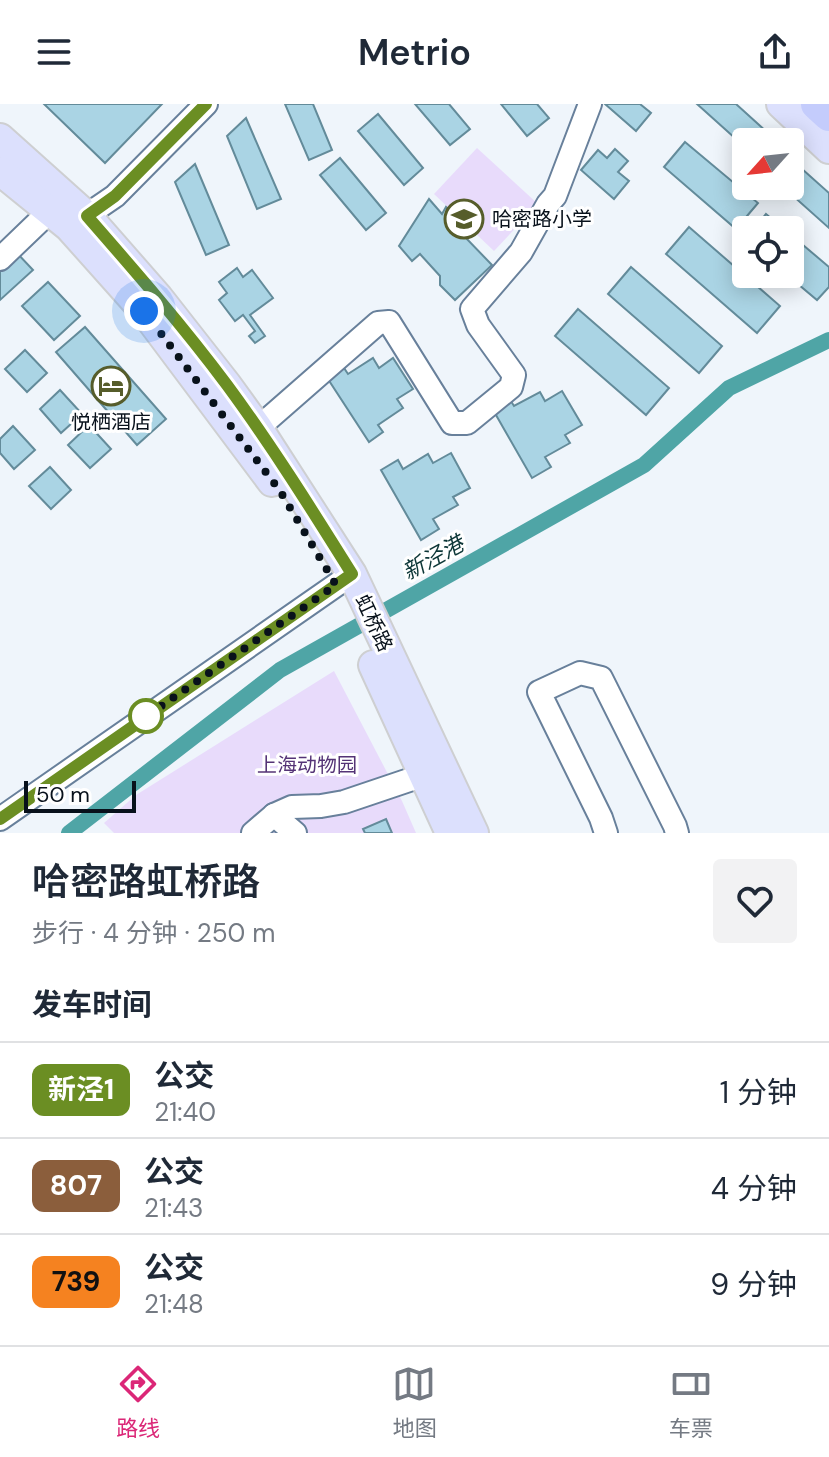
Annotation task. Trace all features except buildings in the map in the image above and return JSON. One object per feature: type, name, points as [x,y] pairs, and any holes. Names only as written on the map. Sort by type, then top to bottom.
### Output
[{"type":"highway","points":[[817,104],[829,115]]},
{"type":"main road","points":[[781,104],[829,149]]},
{"type":"main road","name":"虹桥路","points":[[0,138],[144,311],[280,491],[350,593]]},
{"type":"main road","name":"虹桥路","points":[[0,171],[69,218],[158,297],[258,428],[350,593],[474,833]]},
{"type":"main road","name":"虹桥路","points":[[377,650],[424,775],[450,833]]},
{"type":"street","points":[[0,259],[69,218],[115,196],[206,104]]},
{"type":"street","points":[[258,428],[378,323],[389,322],[452,423],[467,423],[511,387],[514,375],[478,325],[472,309],[521,252],[555,196],[590,104]]},
{"type":"street","points":[[0,819],[350,593]]},
{"type":"street","points":[[606,833],[539,692],[580,673],[601,678],[677,833]]},
{"type":"street","points":[[253,833],[274,815],[292,807],[344,802],[424,775]]},
{"type":"street","points":[[274,815],[295,833]]},
{"type":"green space","points":[[477,148],[538,204],[494,251],[434,194]]},
{"type":"green space","name":"上海动物园","points":[[334,671],[416,833],[114,833],[104,823],[136,795]]},
{"type":"waterway","name":"新泾港","points":[[69,833],[280,670],[644,465],[729,388],[829,340]]},
{"type":"bus line","name":"新泾1","points":[[0,819],[352,574],[269,444],[227,385],[158,297],[87,216],[115,196],[206,104]]},
{"type":"place","name":"哈密路小学","points":[[464,219]]},
{"type":"place","name":"悦栖酒店","points":[[111,386]]},
{"type":"route","points":[[144,311],[280,491],[336,585],[144,718],[146,716]]}]
